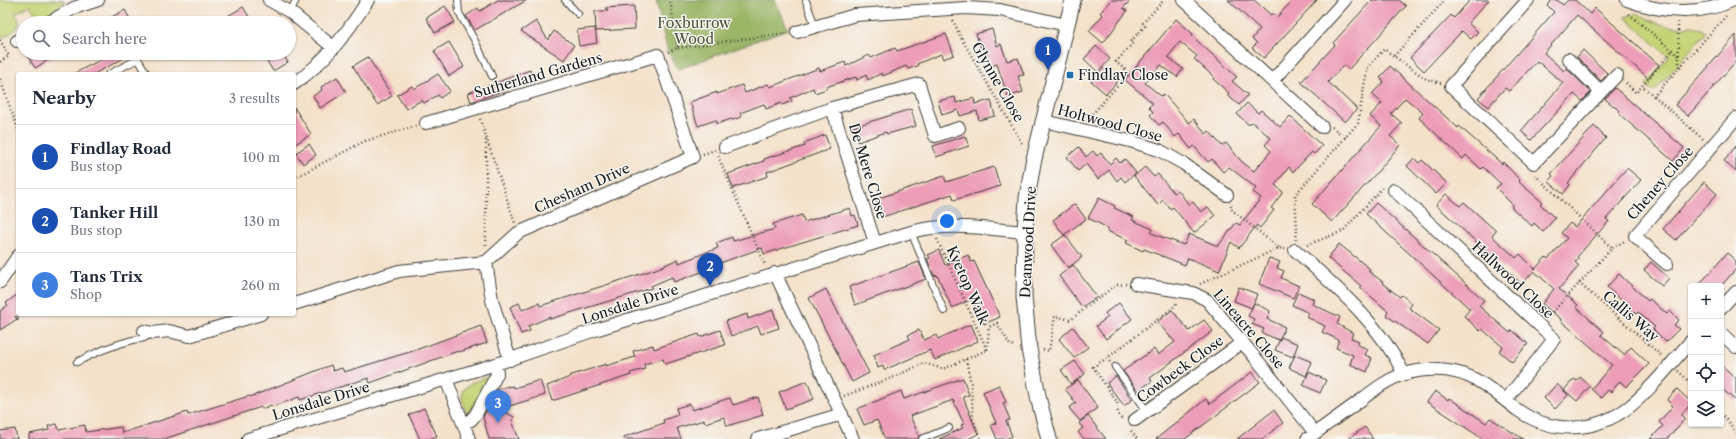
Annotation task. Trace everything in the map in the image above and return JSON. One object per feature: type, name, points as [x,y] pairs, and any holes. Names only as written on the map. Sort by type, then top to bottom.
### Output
[{"type":"street","points":[[57,16],[72,4],[98,0]]},
{"type":"street","points":[[269,0],[295,16]]},
{"type":"street","points":[[296,83],[307,75],[334,48],[368,0]]},
{"type":"street","name":"Deanwood Drive","points":[[1049,439],[1039,401],[1029,349],[1024,296],[1025,232],[1027,198],[1033,163],[1073,0]]},
{"type":"street","points":[[1184,0],[1322,127]]},
{"type":"street","points":[[1272,81],[1345,0]]},
{"type":"street","points":[[1528,0],[1451,86],[1534,163],[1617,75]]},
{"type":"street","points":[[1625,5],[1677,11],[1703,10],[1733,6]]},
{"type":"street","points":[[797,32],[855,15],[974,9],[1000,10],[1066,25]]},
{"type":"street","points":[[296,17],[334,48]]},
{"type":"street","points":[[658,55],[693,156]]},
{"type":"street","name":"Sutherland Gardens","points":[[426,123],[658,55]]},
{"type":"street","points":[[1568,59],[1601,92]]},
{"type":"street","points":[[725,147],[832,108],[920,84],[935,136],[960,128]]},
{"type":"street","name":"De Mere Close","points":[[832,108],[875,243]]},
{"type":"street","name":"Cheney Close","points":[[1667,264],[1634,236],[1736,118]]},
{"type":"street","name":"Holtwood Close","points":[[1044,121],[1159,150],[1184,164],[1227,195]]},
{"type":"street","name":"Chesham Drive","points":[[486,262],[518,233],[693,156]]},
{"type":"street","name":"Hallwood Close","points":[[1394,190],[1554,339],[1506,400]]},
{"type":"street","name":"Lonsdale Drive","points":[[248,439],[510,360],[595,330],[910,232],[932,227],[959,227],[1025,232]]},
{"type":"street","points":[[1295,250],[1348,300],[1388,346],[1397,358],[1404,374]]},
{"type":"street","points":[[0,282],[16,259]]},
{"type":"street","points":[[296,303],[399,271],[486,262],[492,300],[510,360]]},
{"type":"street","points":[[772,275],[842,414],[853,439]]},
{"type":"street","name":"Lineacre Close","points":[[1136,284],[1182,291],[1201,296],[1207,300],[1243,342],[1311,436]]},
{"type":"street","points":[[1724,305],[1736,292]]},
{"type":"street","points":[[148,332],[168,331],[184,336],[195,335],[255,316]]},
{"type":"street","points":[[1724,336],[1736,346]]},
{"type":"street","name":"Cowbeck Close","points":[[1135,420],[1243,342]]},
{"type":"street","points":[[1311,436],[1375,390],[1404,374],[1443,370],[1458,373],[1479,381],[1520,412],[1543,423],[1566,429],[1588,427],[1608,420],[1629,406],[1688,344]]},
{"type":"street","points":[[463,423],[472,419],[476,414],[497,374],[496,364]]},
{"type":"street","points":[[446,379],[469,439]]},
{"type":"street","points":[[758,439],[842,414]]},
{"type":"lane","points":[[290,12],[296,0]]},
{"type":"lane","points":[[458,0],[459,13],[475,40],[492,76]]},
{"type":"lane","points":[[565,0],[578,14]]},
{"type":"lane","points":[[806,1],[815,26]]},
{"type":"lane","points":[[113,72],[136,60]]},
{"type":"lane","points":[[139,60],[146,72]]},
{"type":"lane","points":[[910,232],[944,311]]},
{"type":"lane","points":[[77,362],[109,346],[148,337],[148,332]]},
{"type":"lane","points":[[1115,367],[1147,411]]},
{"type":"lane","points":[[922,439],[949,428]]},
{"type":"path","points":[[670,0],[678,48]]},
{"type":"path","points":[[1079,129],[1129,73],[1116,62],[1133,43],[1131,42],[1145,26],[1143,23],[1164,0]]},
{"type":"path","points":[[1394,56],[1445,0]]},
{"type":"path","points":[[1625,5],[1679,56]]},
{"type":"path","points":[[1654,96],[1733,6]]},
{"type":"path","name":"Glynne Close","points":[[949,10],[960,36],[1033,163]]},
{"type":"path","points":[[1677,11],[1679,68]]},
{"type":"path","points":[[658,55],[678,48],[797,32]]},
{"type":"path","points":[[0,40],[8,56],[0,62]]},
{"type":"path","points":[[1295,250],[1297,230],[1295,195],[1358,123],[1367,68],[1384,49],[1426,79],[1451,86]]},
{"type":"path","points":[[1617,75],[1636,93],[1673,50]]},
{"type":"path","points":[[0,81],[16,124]]},
{"type":"path","points":[[1642,86],[1712,146]]},
{"type":"path","points":[[476,108],[518,233]]},
{"type":"path","points":[[296,177],[365,141],[426,123]]},
{"type":"path","points":[[486,138],[486,262]]},
{"type":"path","points":[[693,156],[715,150],[772,275]]},
{"type":"path","points":[[1534,163],[1534,174],[1612,248]]},
{"type":"path","points":[[1137,439],[1118,414],[1117,402],[1093,367],[1176,306],[1182,291],[1279,248],[1295,250],[1343,231],[1386,183],[1394,190]]},
{"type":"path","points":[[1227,195],[1232,210],[1279,248]]},
{"type":"path","name":"Kyetop Walk","points":[[932,227],[987,350]]},
{"type":"path","points":[[1540,326],[1578,283],[1612,248],[1634,236]]},
{"type":"path","name":"Callis Way","points":[[1578,283],[1670,364]]},
{"type":"path","points":[[835,400],[894,377],[924,363],[943,369],[987,350],[989,327],[997,323],[1010,345],[1049,351],[1055,316],[1070,320],[1116,285],[1136,284]]},
{"type":"path","points":[[1107,358],[1115,367]]},
{"type":"path","points":[[966,359],[971,384],[973,419],[981,439]]},
{"type":"path","points":[[1724,417],[1736,432]]},
{"type":"green space","points":[[0,0],[64,0],[64,2],[56,9],[41,15],[34,12],[30,5],[15,13],[17,16],[16,28],[10,34],[1,38]]},
{"type":"green space","name":"Foxburrow Wood","points":[[656,0],[775,0],[788,29],[678,69],[667,49]]},
{"type":"green space","points":[[1637,13],[1660,24],[1676,27],[1694,26],[1706,32],[1654,92],[1646,85],[1669,57],[1625,17]]},
{"type":"green space","points":[[491,376],[469,414],[467,414],[462,399],[463,390],[471,383]]},
{"type":"building","points":[[498,0],[527,0],[475,30],[466,16],[478,8],[480,11]]},
{"type":"building","points":[[1112,0],[1131,0],[1123,8],[1127,11],[1103,43],[1089,31],[1103,15],[1100,13]]},
{"type":"building","points":[[1228,0],[1254,0],[1271,15],[1273,13],[1277,17],[1293,0],[1317,0],[1264,58],[1252,48],[1257,43],[1252,39],[1260,29]]},
{"type":"building","points":[[1372,0],[1399,0],[1406,6],[1349,69],[1344,65],[1328,82],[1357,109],[1345,122],[1301,82],[1335,45],[1333,43]]},
{"type":"building","points":[[1470,0],[1489,0],[1468,23],[1478,32],[1471,39],[1462,31],[1424,71],[1410,58],[1451,15],[1454,18]]},
{"type":"building","points":[[1552,0],[1557,0],[1563,5],[1568,0],[1575,0],[1590,14],[1595,8],[1659,65],[1648,78],[1577,15],[1544,53],[1564,71],[1566,68],[1591,92],[1582,101],[1574,94],[1531,140],[1521,131],[1563,83],[1537,61],[1509,91],[1505,88],[1488,107],[1478,98],[1554,12],[1547,5]]},
{"type":"building","points":[[445,6],[455,22],[435,33],[426,18]]},
{"type":"building","points":[[634,6],[635,29],[596,31],[595,11],[608,11],[605,8]]},
{"type":"building","points":[[243,7],[249,16],[228,16]]},
{"type":"building","points":[[125,10],[128,16],[113,16]]},
{"type":"building","points":[[1176,19],[1193,34],[1192,36],[1237,77],[1232,81],[1248,95],[1239,105],[1227,95],[1229,93],[1213,79],[1214,77],[1194,59],[1197,56],[1180,42],[1168,57],[1183,69],[1177,77],[1161,65],[1145,83],[1161,96],[1164,94],[1189,123],[1194,119],[1206,134],[1209,131],[1222,146],[1226,143],[1242,162],[1254,171],[1271,151],[1265,145],[1271,138],[1252,122],[1249,125],[1237,114],[1247,103],[1258,113],[1261,110],[1280,127],[1290,116],[1322,146],[1314,154],[1312,152],[1293,172],[1289,167],[1275,185],[1283,192],[1271,208],[1274,210],[1260,228],[1257,225],[1239,248],[1231,242],[1219,271],[1188,258],[1185,265],[1144,249],[1143,251],[1126,243],[1128,240],[1107,231],[1108,228],[1088,218],[1099,198],[1115,206],[1114,208],[1134,217],[1132,220],[1153,229],[1151,233],[1184,245],[1189,234],[1218,246],[1236,223],[1240,225],[1261,198],[1253,192],[1256,188],[1229,167],[1223,172],[1212,159],[1208,162],[1194,146],[1191,149],[1179,134],[1175,137],[1163,122],[1159,125],[1150,115],[1153,112],[1149,107],[1153,103],[1125,80]]},
{"type":"building","points":[[536,21],[548,40],[554,31],[574,45],[564,60],[521,31]]},
{"type":"building","points":[[595,28],[597,43],[579,46],[577,30]]},
{"type":"building","points":[[992,29],[997,46],[1001,44],[1007,61],[1018,58],[1024,75],[1018,76],[1023,92],[1008,97],[997,64],[991,66],[985,50],[982,51],[976,34]]},
{"type":"building","points":[[946,34],[954,55],[943,59],[941,54],[917,64],[918,66],[908,69],[906,66],[883,76],[882,73],[868,80],[866,75],[857,80],[856,77],[826,87],[826,89],[815,93],[813,88],[790,98],[792,101],[782,105],[781,103],[766,109],[764,104],[740,113],[742,117],[717,124],[716,120],[698,126],[690,102],[742,85],[745,93],[768,84],[770,87],[819,68],[820,71],[845,62],[846,66],[869,55],[871,58],[895,48],[897,51]]},
{"type":"building","points":[[1736,35],[1736,61],[1688,116],[1675,105]]},
{"type":"building","points":[[449,42],[464,67],[449,76],[434,51]]},
{"type":"building","points":[[1096,46],[1110,59],[1098,72],[1084,59]]},
{"type":"building","points":[[1583,50],[1608,74],[1601,81],[1577,57]]},
{"type":"building","points":[[368,57],[392,96],[377,105],[353,66]]},
{"type":"building","points":[[30,60],[48,60],[35,68]]},
{"type":"building","points":[[100,60],[120,60],[98,72],[77,72]]},
{"type":"building","points":[[266,60],[287,60],[288,62],[273,71]]},
{"type":"building","points":[[1390,66],[1458,128],[1459,126],[1502,164],[1503,162],[1520,180],[1519,182],[1542,202],[1540,204],[1555,218],[1543,232],[1534,223],[1532,226],[1511,207],[1513,205],[1496,188],[1501,184],[1483,167],[1481,169],[1466,155],[1463,159],[1419,118],[1423,113],[1405,98],[1391,114],[1402,123],[1390,136],[1400,145],[1380,169],[1332,222],[1312,204],[1381,126],[1370,116],[1382,103],[1372,94],[1384,81],[1380,78]]},
{"type":"building","points":[[1104,68],[1118,81],[1106,94],[1091,81]]},
{"type":"building","points":[[530,70],[533,80],[471,102],[468,93]]},
{"type":"building","points":[[438,74],[450,91],[440,98],[438,95],[424,103],[422,100],[406,109],[397,95],[412,86],[414,89]]},
{"type":"building","points":[[337,77],[346,92],[320,108],[313,96],[322,90],[321,87]]},
{"type":"building","points":[[1615,88],[1684,148],[1673,161],[1618,113],[1620,111],[1605,99]]},
{"type":"building","points":[[955,97],[956,103],[974,98],[975,104],[991,100],[995,116],[979,120],[977,111],[960,116],[958,110],[942,115],[938,101]]},
{"type":"building","points":[[911,109],[916,126],[887,134],[886,132],[858,142],[853,127]]},
{"type":"building","points":[[296,110],[311,134],[296,144]]},
{"type":"building","points":[[1594,126],[1606,138],[1568,183],[1570,185],[1563,194],[1548,181],[1553,176],[1551,174]]},
{"type":"building","points":[[825,135],[830,149],[767,172],[768,176],[733,188],[728,174],[764,161],[764,159],[805,146],[804,143]]},
{"type":"building","points":[[965,136],[969,146],[936,157],[933,146]]},
{"type":"building","points":[[309,144],[316,155],[303,164],[296,153]]},
{"type":"building","points":[[1736,146],[1736,172],[1724,161]]},
{"type":"building","points":[[1079,147],[1086,157],[1093,151],[1097,156],[1101,153],[1110,164],[1116,158],[1120,163],[1125,159],[1136,173],[1125,182],[1121,177],[1117,181],[1109,170],[1098,179],[1086,164],[1078,171],[1067,157]]},
{"type":"building","points":[[1414,158],[1419,163],[1422,160],[1447,183],[1436,194],[1407,166]]},
{"type":"building","points":[[994,167],[1000,186],[954,200],[952,194],[882,217],[876,199],[944,176],[946,182]]},
{"type":"building","points":[[1145,167],[1154,177],[1158,174],[1174,193],[1178,190],[1189,205],[1193,202],[1201,212],[1208,207],[1215,216],[1194,233],[1173,207],[1171,209],[1163,200],[1158,205],[1134,176]]},
{"type":"building","points":[[1627,168],[1641,180],[1606,219],[1609,221],[1577,257],[1579,259],[1575,262],[1579,266],[1559,289],[1578,305],[1576,307],[1604,332],[1601,335],[1624,355],[1631,347],[1649,364],[1626,387],[1620,381],[1611,392],[1608,390],[1601,398],[1591,389],[1612,365],[1542,304],[1554,289],[1534,271],[1522,284],[1436,205],[1446,194],[1460,206],[1464,202],[1496,231],[1492,236],[1516,258],[1520,254],[1535,269],[1546,257],[1548,259],[1567,238],[1561,233],[1570,223],[1575,227]]},
{"type":"building","points":[[1704,182],[1717,194],[1676,240],[1663,229]]},
{"type":"building","points":[[1376,203],[1484,300],[1479,306],[1510,333],[1512,330],[1528,344],[1512,362],[1499,351],[1503,347],[1482,329],[1480,331],[1464,316],[1470,309],[1366,214]]},
{"type":"building","points":[[1075,204],[1086,219],[1064,235],[1053,220]]},
{"type":"building","points":[[850,208],[852,216],[855,215],[858,225],[764,254],[762,248],[674,282],[672,277],[651,286],[652,288],[550,319],[550,317],[528,326],[530,331],[521,334],[510,307],[519,303],[522,310],[539,303],[540,306],[656,269],[678,259],[679,263],[718,248],[716,243],[732,237],[733,241],[775,229],[773,224],[802,215],[804,222]]},
{"type":"building","points":[[1065,235],[1082,257],[1068,268],[1051,245]]},
{"type":"building","points":[[1339,244],[1370,269],[1368,271],[1383,282],[1382,283],[1400,297],[1402,295],[1412,304],[1409,308],[1439,330],[1428,344],[1386,315],[1388,311],[1328,258]]},
{"type":"building","points":[[939,250],[945,265],[968,255],[971,262],[974,261],[1000,317],[984,324],[972,299],[952,308],[937,275],[934,276],[927,259],[930,258],[928,255]]},
{"type":"building","points":[[1727,253],[1736,261],[1736,269],[1724,283],[1701,283]]},
{"type":"building","points":[[1269,258],[1280,262],[1277,268],[1284,271],[1281,278],[1299,286],[1293,298],[1259,284]]},
{"type":"building","points":[[919,262],[926,279],[855,305],[849,287]]},
{"type":"building","points":[[1651,262],[1669,278],[1662,286],[1644,270]]},
{"type":"building","points":[[1073,265],[1097,297],[1082,307],[1059,276]]},
{"type":"building","points":[[1619,274],[1648,301],[1650,299],[1667,314],[1670,311],[1679,320],[1674,325],[1679,329],[1666,342],[1653,329],[1655,327],[1638,312],[1636,314],[1607,287]]},
{"type":"building","points":[[1239,287],[1257,294],[1252,308],[1234,301]]},
{"type":"building","points":[[826,289],[869,373],[852,382],[809,298]]},
{"type":"building","points":[[1298,292],[1314,299],[1312,304],[1340,317],[1337,324],[1353,333],[1351,338],[1359,341],[1358,345],[1368,349],[1365,355],[1372,358],[1367,372],[1350,364],[1353,355],[1336,348],[1339,340],[1322,332],[1325,326],[1307,317],[1309,313],[1292,305]]},
{"type":"building","points":[[16,296],[16,316],[18,316],[18,321],[17,319],[0,330],[0,311],[8,305],[6,303]]},
{"type":"building","points":[[1119,303],[1132,319],[1106,339],[1096,326],[1108,317],[1105,313]]},
{"type":"building","points":[[1254,303],[1270,311],[1267,319],[1285,327],[1279,340],[1262,333],[1264,329],[1252,324],[1254,319],[1248,316]]},
{"type":"building","points":[[773,310],[779,328],[761,334],[758,326],[731,336],[726,321],[747,314],[748,319]]},
{"type":"building","points":[[1172,310],[1189,331],[1204,320],[1213,331],[1150,378],[1152,381],[1138,391],[1123,371],[1154,349],[1158,355],[1175,342],[1157,322]]},
{"type":"building","points":[[971,324],[978,341],[935,360],[930,350],[884,370],[883,366],[878,368],[874,355],[910,339],[908,335],[919,330],[924,340],[936,335],[938,339]]},
{"type":"building","points":[[481,326],[487,343],[459,352],[458,351],[370,383],[368,378],[300,400],[299,397],[272,407],[271,405],[262,409],[261,407],[164,439],[29,439],[29,434],[49,430],[48,426],[57,424],[59,430],[85,425],[86,432],[121,427],[122,433],[187,412],[188,415],[249,396],[250,397],[331,365],[333,371],[342,368],[344,372],[413,351]]},
{"type":"building","points":[[1073,327],[1088,347],[1074,358],[1059,339]]},
{"type":"building","points":[[720,330],[725,345],[665,364],[663,359],[644,364],[645,369],[630,373],[631,375],[552,401],[547,386],[570,377],[569,376],[606,364],[606,366],[635,357],[633,351],[653,345],[654,349],[699,334],[700,337]]},
{"type":"building","points":[[1281,337],[1298,344],[1293,357],[1275,350]]},
{"type":"building","points":[[1295,355],[1312,362],[1306,376],[1289,368]]},
{"type":"building","points":[[1075,361],[1085,374],[1071,384],[1061,370]]},
{"type":"building","points":[[1724,368],[1736,378],[1736,401],[1724,391]]},
{"type":"building","points":[[1252,372],[1260,382],[1185,439],[1156,439],[1206,399],[1210,404]]},
{"type":"building","points":[[1309,372],[1326,380],[1320,393],[1303,385]]},
{"type":"building","points":[[1116,376],[1132,400],[1124,406],[1107,383]]},
{"type":"building","points":[[1580,377],[1590,386],[1577,401],[1564,390],[1574,379],[1577,381]]},
{"type":"building","points":[[963,378],[969,395],[963,397],[978,434],[968,439],[939,439],[963,428],[961,425],[964,424],[953,400],[910,416],[919,436],[918,439],[885,439],[877,420],[864,425],[857,409],[901,391],[904,399]]},
{"type":"building","points":[[540,380],[545,395],[500,409],[514,417],[512,421],[519,439],[489,439],[483,417],[497,390],[508,386],[513,386],[514,388]]},
{"type":"building","points":[[1078,380],[1098,408],[1080,421],[1069,408],[1076,403],[1065,389]]},
{"type":"building","points":[[807,381],[814,399],[786,409],[779,392]]},
{"type":"building","points":[[1557,384],[1568,395],[1555,409],[1544,398]]},
{"type":"building","points":[[999,385],[1006,402],[1003,403],[1010,420],[1006,421],[1012,436],[1006,439],[997,439],[991,425],[996,423],[983,392]]},
{"type":"building","points":[[1677,389],[1688,399],[1688,407],[1681,415],[1685,419],[1667,439],[1650,439],[1663,426],[1659,422],[1673,406],[1667,400]]},
{"type":"building","points":[[1435,391],[1448,400],[1449,398],[1486,423],[1490,418],[1523,439],[1483,439],[1427,402]]},
{"type":"building","points":[[758,397],[763,415],[727,426],[724,417],[705,423],[704,420],[677,428],[681,439],[624,439],[624,437],[664,423],[663,420],[678,415],[676,408],[690,404],[692,410],[730,398],[733,405]]},
{"type":"building","points":[[424,408],[437,436],[429,439],[420,439],[409,415]]},
{"type":"building","points":[[1274,410],[1283,423],[1262,439],[1237,439]]},
{"type":"building","points":[[1088,416],[1106,439],[1084,439],[1078,432],[1083,428],[1079,423]]},
{"type":"building","points":[[1365,427],[1373,439],[1348,439]]},
{"type":"building","points":[[15,429],[17,439],[0,439],[0,431]]},
{"type":"place","name":"Findlay Road","points":[[1048,70]]},
{"type":"place","name":"Findlay Close","points":[[1070,75]]},
{"type":"place","name":"Tanker Hill","points":[[710,286]]},
{"type":"place","name":"Tans Trix","points":[[498,423]]}]
